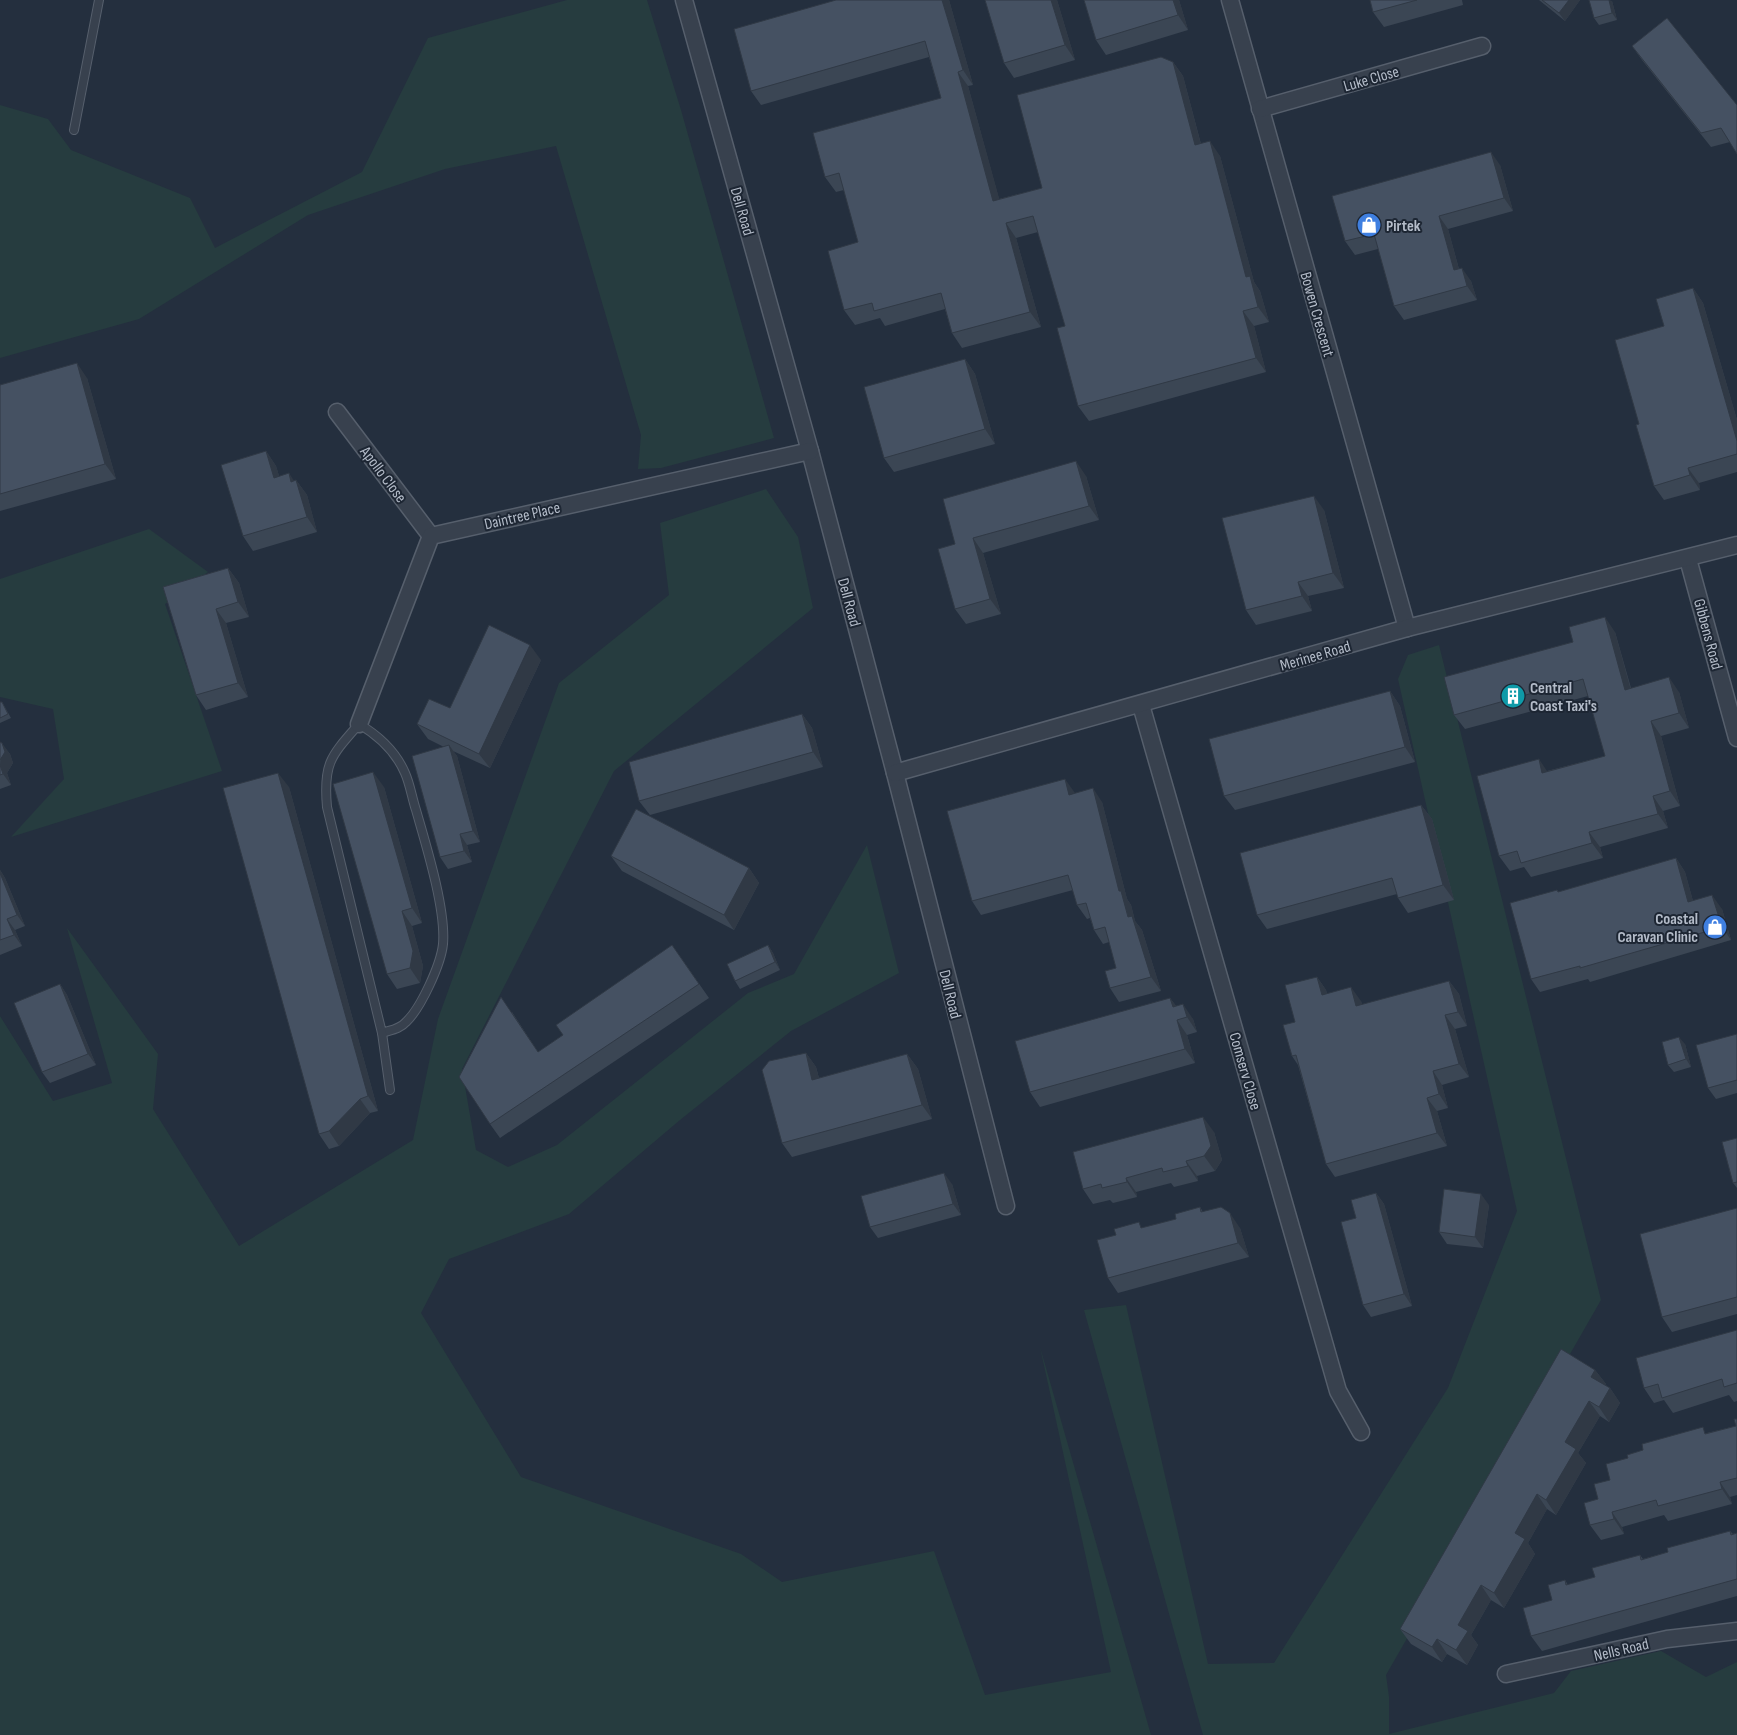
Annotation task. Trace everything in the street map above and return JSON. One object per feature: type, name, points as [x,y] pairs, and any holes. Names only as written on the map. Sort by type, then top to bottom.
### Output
[{"type":"street","name":"Dell Road","points":[[684,0],[810,451],[1006,1206]]},
{"type":"street","name":"Bowen Crescent","points":[[1230,0],[1407,628]]},
{"type":"street","name":"Luke Close","points":[[1260,109],[1482,46]]},
{"type":"street","name":"Apollo Close","points":[[337,412],[431,536]]},
{"type":"street","name":"Daintree Place","points":[[431,536],[810,451]]},
{"type":"street","points":[[359,724],[431,536]]},
{"type":"street","name":"Merinee Road","points":[[895,773],[1141,705],[1407,628],[1688,559],[1737,545]]},
{"type":"street","name":"Gibbens Road","points":[[1688,559],[1737,738]]},
{"type":"street","name":"Comserv Close","points":[[1141,705],[1338,1391],[1361,1432]]},
{"type":"street","name":"Nells Road","points":[[1506,1674],[1667,1639],[1737,1631]]},
{"type":"lane","points":[[74,130],[99,0]]},
{"type":"lane","points":[[382,1033],[398,1028],[411,1017],[436,968],[443,946],[443,926],[424,840],[406,773],[384,742],[359,724],[328,766],[324,781],[327,807],[382,1033],[390,1090]]},
{"type":"green space","points":[[567,0],[647,0],[681,110],[774,438],[661,468],[638,469],[641,435],[556,146],[445,169],[308,215],[139,319],[0,358],[0,105],[48,119],[71,150],[190,198],[215,248],[362,172],[428,38]]},
{"type":"green space","points":[[766,489],[798,537],[813,608],[614,771],[462,1069],[476,1150],[508,1167],[557,1145],[748,993],[794,974],[867,845],[899,973],[791,1031],[680,1120],[569,1214],[449,1259],[421,1313],[521,1477],[741,1554],[782,1582],[934,1551],[985,1695],[1111,1672],[1040,1347],[1151,1735],[0,1735],[0,1016],[53,1101],[112,1083],[67,928],[158,1054],[153,1109],[239,1246],[413,1140],[438,1019],[559,683],[669,595],[660,523]]},
{"type":"green space","points":[[149,529],[208,572],[165,604],[222,771],[11,837],[64,779],[53,709],[0,697],[0,579]]},
{"type":"green space","points":[[1439,645],[1601,1300],[1386,1675],[1389,1697],[1389,1734],[1554,1693],[1571,1671],[1661,1651],[1706,1677],[1737,1662],[1737,1735],[1203,1735],[1084,1310],[1126,1305],[1208,1664],[1274,1663],[1448,1388],[1517,1211],[1398,679],[1408,655]]},
{"type":"building","points":[[836,0],[942,0],[963,70],[958,72],[993,201],[1042,188],[1017,95],[1161,57],[1173,62],[1195,145],[1210,141],[1246,277],[1250,276],[1258,307],[1243,311],[1256,358],[1078,406],[1057,328],[1065,326],[1033,216],[1006,223],[1030,312],[952,333],[941,293],[874,311],[872,303],[844,310],[828,251],[858,242],[839,173],[825,177],[813,133],[941,98],[925,41],[751,91],[734,29]]},
{"type":"building","points":[[985,0],[1051,0],[1065,45],[1004,63]]},
{"type":"building","points":[[1084,0],[1173,0],[1178,15],[1096,40]]},
{"type":"building","points":[[1370,0],[1417,0],[1373,12]]},
{"type":"building","points":[[1542,0],[1569,0],[1559,13]]},
{"type":"building","points":[[1589,0],[1609,0],[1612,13],[1594,18]]},
{"type":"building","points":[[1667,18],[1737,105],[1737,154],[1721,128],[1701,133],[1632,46]]},
{"type":"building","points":[[1491,152],[1504,198],[1439,216],[1454,270],[1462,268],[1467,286],[1394,306],[1374,234],[1345,241],[1332,196]]},
{"type":"building","points":[[1693,288],[1737,441],[1737,454],[1688,468],[1690,475],[1654,486],[1636,425],[1639,424],[1615,340],[1664,326],[1656,299]]},
{"type":"building","points":[[965,359],[985,429],[884,458],[864,387]]},
{"type":"building","points":[[77,363],[105,464],[0,494],[0,385]]},
{"type":"building","points":[[266,451],[274,478],[289,473],[291,482],[296,480],[307,517],[243,536],[221,465]]},
{"type":"building","points":[[1076,461],[1089,506],[973,538],[990,599],[955,609],[938,549],[955,544],[943,499]]},
{"type":"building","points":[[1314,496],[1333,573],[1298,582],[1302,596],[1246,610],[1222,518]]},
{"type":"building","points":[[228,568],[238,602],[216,609],[238,683],[196,695],[163,587]]},
{"type":"building","points":[[1605,617],[1625,690],[1669,677],[1679,713],[1651,721],[1670,791],[1653,796],[1658,814],[1589,832],[1592,843],[1521,863],[1517,851],[1499,856],[1477,776],[1539,759],[1542,773],[1605,756],[1583,679],[1454,715],[1444,677],[1573,642],[1569,627]]},
{"type":"building","points":[[489,625],[530,645],[479,754],[417,724],[429,699],[450,708]]},
{"type":"building","points":[[1390,691],[1405,747],[1224,796],[1209,739]]},
{"type":"building","points":[[0,702],[2,702],[8,714],[0,718]]},
{"type":"building","points":[[802,714],[813,752],[639,801],[629,762]]},
{"type":"building","points":[[0,742],[5,752],[0,760]]},
{"type":"building","points":[[449,745],[473,831],[460,834],[464,851],[440,857],[412,756]]},
{"type":"building","points":[[373,772],[412,908],[402,911],[413,951],[410,968],[387,974],[333,784]]},
{"type":"building","points":[[278,773],[368,1096],[360,1099],[329,1131],[319,1134],[223,788]]},
{"type":"building","points":[[1065,779],[1069,795],[1093,788],[1119,891],[1121,891],[1128,917],[1132,916],[1151,977],[1110,988],[1105,971],[1116,968],[1105,927],[1094,930],[1086,903],[1077,905],[1068,875],[972,901],[947,811]]},
{"type":"building","points":[[1421,805],[1443,885],[1398,898],[1392,878],[1257,915],[1240,853]]},
{"type":"building","points":[[636,809],[749,868],[724,915],[611,856]]},
{"type":"building","points":[[1676,858],[1688,902],[1712,895],[1722,927],[1580,968],[1580,966],[1531,979],[1510,903],[1557,890],[1558,892]]},
{"type":"building","points":[[0,873],[17,915],[7,919],[14,935],[0,940]]},
{"type":"building","points":[[672,945],[699,984],[490,1124],[459,1077],[501,997],[538,1052],[563,1035],[556,1025]]},
{"type":"building","points":[[768,945],[775,962],[735,981],[727,964]]},
{"type":"building","points":[[1317,977],[1322,995],[1351,987],[1356,1006],[1449,981],[1458,1012],[1445,1015],[1459,1064],[1433,1071],[1439,1094],[1427,1098],[1437,1133],[1326,1164],[1296,1055],[1292,1056],[1283,1025],[1295,1022],[1285,985]]},
{"type":"building","points":[[60,984],[88,1054],[42,1072],[14,1003]]},
{"type":"building","points":[[1170,998],[1173,1007],[1183,1004],[1187,1017],[1177,1020],[1185,1049],[1030,1092],[1015,1041]]},
{"type":"building","points":[[1737,1034],[1737,1080],[1708,1088],[1696,1045]]},
{"type":"building","points":[[1679,1037],[1686,1059],[1668,1065],[1662,1042]]},
{"type":"building","points":[[806,1053],[812,1080],[907,1054],[922,1105],[782,1143],[762,1070],[769,1061]]},
{"type":"building","points":[[1203,1117],[1211,1146],[1204,1156],[1186,1161],[1188,1166],[1163,1172],[1162,1168],[1126,1178],[1127,1182],[1102,1188],[1101,1184],[1083,1189],[1073,1152]]},
{"type":"building","points":[[1737,1138],[1737,1182],[1733,1183],[1722,1142]]},
{"type":"building","points":[[944,1173],[953,1204],[870,1227],[861,1196]]},
{"type":"building","points":[[1444,1189],[1481,1194],[1475,1237],[1439,1232]]},
{"type":"building","points":[[1376,1193],[1404,1294],[1363,1305],[1341,1222],[1356,1218],[1351,1200]]},
{"type":"building","points":[[1200,1207],[1201,1212],[1221,1207],[1230,1213],[1238,1243],[1108,1278],[1097,1240],[1116,1235],[1114,1229],[1139,1222],[1141,1228],[1176,1219],[1175,1214]]},
{"type":"building","points":[[1737,1208],[1737,1297],[1662,1317],[1640,1234]]},
{"type":"building","points":[[1737,1330],[1737,1383],[1724,1387],[1722,1379],[1662,1398],[1658,1384],[1644,1388],[1636,1358]]},
{"type":"building","points":[[1561,1349],[1595,1370],[1591,1377],[1610,1388],[1599,1407],[1589,1401],[1565,1442],[1576,1449],[1546,1500],[1537,1494],[1515,1533],[1525,1539],[1494,1593],[1481,1585],[1458,1625],[1468,1631],[1456,1650],[1437,1639],[1432,1647],[1400,1629]]},
{"type":"building","points":[[1734,1419],[1737,1419],[1737,1478],[1720,1482],[1722,1489],[1658,1506],[1656,1500],[1612,1512],[1614,1519],[1590,1525],[1584,1503],[1598,1499],[1594,1484],[1610,1480],[1606,1464],[1628,1458],[1627,1455],[1643,1450],[1642,1444],[1703,1427],[1705,1434],[1736,1426]]},
{"type":"building","points":[[1730,1531],[1731,1535],[1737,1533],[1737,1579],[1531,1636],[1523,1608],[1552,1600],[1548,1585],[1565,1580],[1566,1585],[1595,1577],[1592,1568],[1640,1555],[1641,1560],[1668,1552],[1667,1548]]},
{"type":"place","name":"Pirtek","points":[[1369,225]]},
{"type":"place","name":"Central Coast Taxi's","points":[[1513,696]]},
{"type":"place","name":"Coastal Caravan Clinic","points":[[1715,927]]}]
